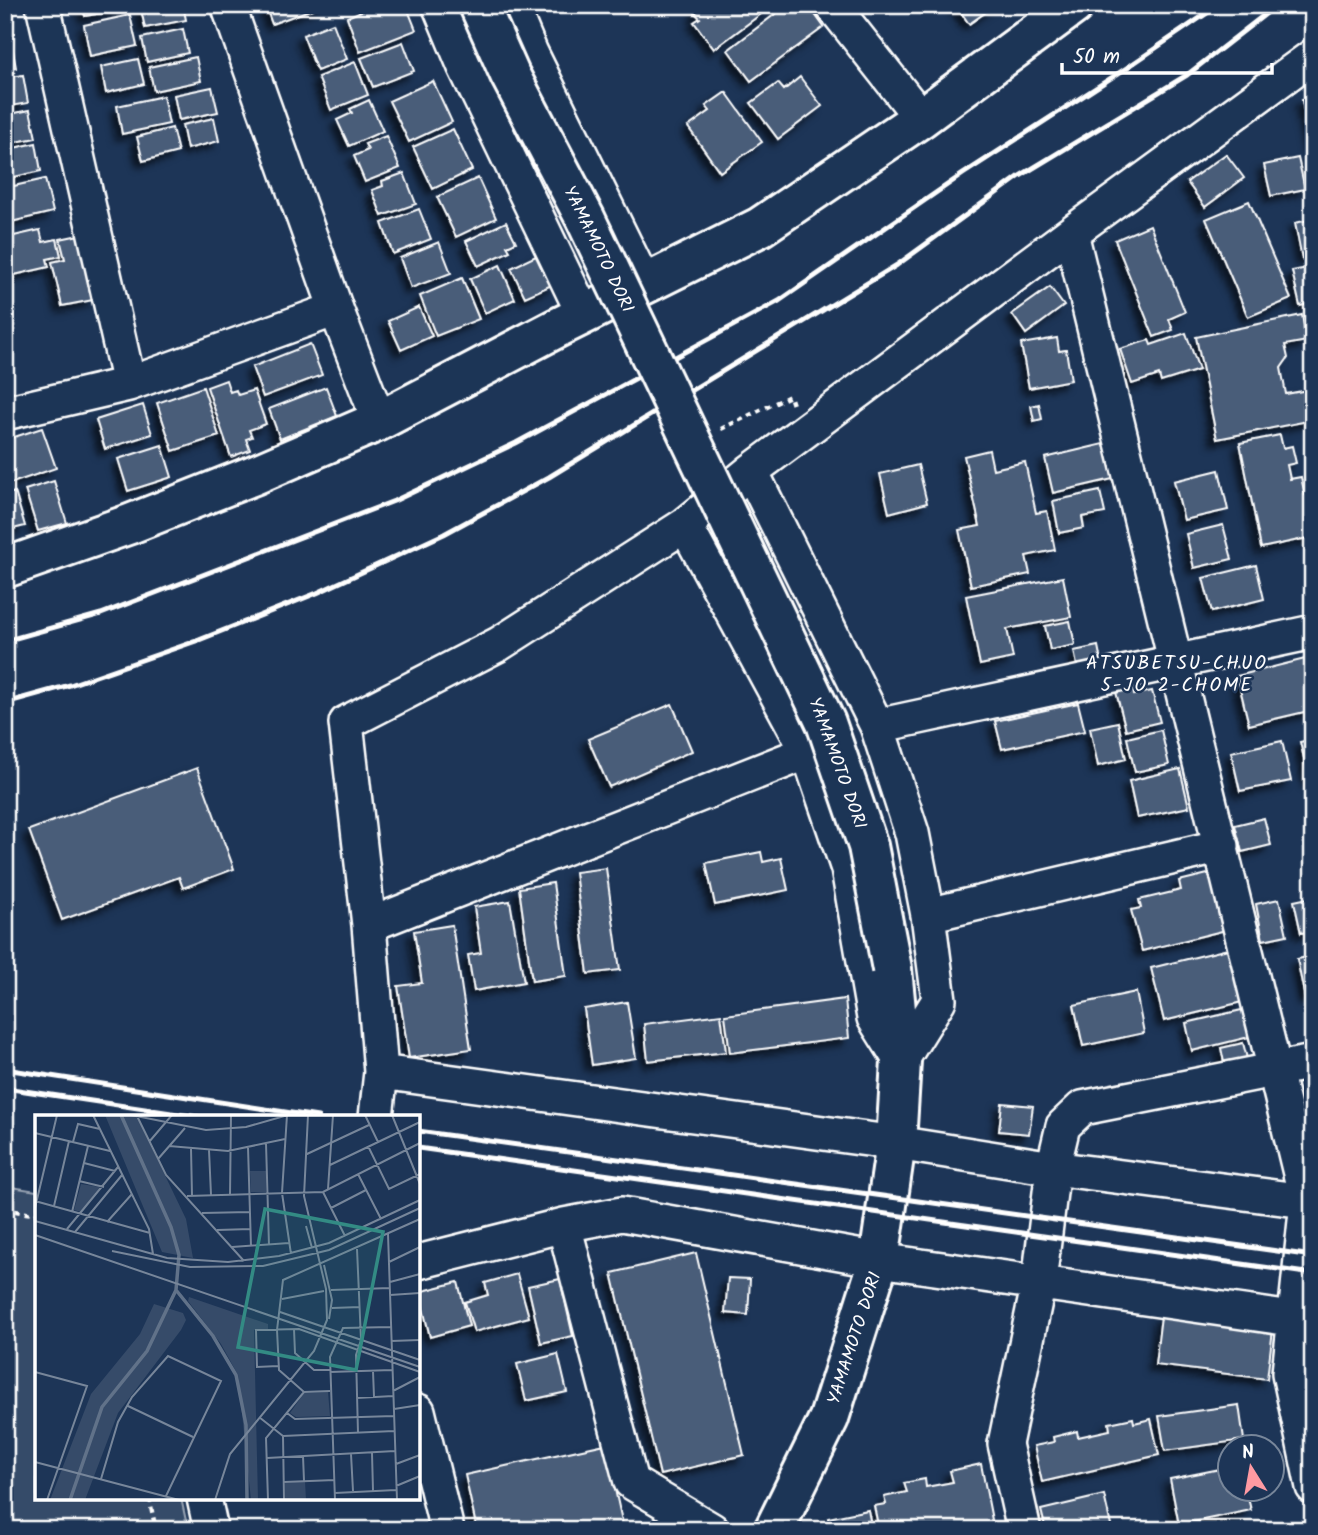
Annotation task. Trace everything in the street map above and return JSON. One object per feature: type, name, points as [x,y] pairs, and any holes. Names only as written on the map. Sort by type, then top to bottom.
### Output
[{"type":"street","points":[[43,5],[129,384]]},
{"type":"street","points":[[228,5],[336,309],[379,421]]},
{"type":"street","points":[[439,5],[464,65],[584,315]]},
{"type":"street","name":"YAMAMOTO DORI","points":[[479,5],[510,75],[585,218],[827,723],[868,846],[892,969],[901,1061],[896,1143],[879,1260],[829,1418],[774,1530]]},
{"type":"street","points":[[511,5],[531,53],[645,285]]},
{"type":"street","points":[[832,5],[921,118]]},
{"type":"street","points":[[5,568],[192,500],[379,421],[760,227],[921,118],[1074,5]]},
{"type":"street","points":[[376,1115],[381,1072],[369,925],[346,723],[499,644],[685,525],[751,471],[1313,56]]},
{"type":"street","points":[[1071,233],[1310,1202],[1303,1321],[1289,1373],[1313,1487]]},
{"type":"street","points":[[5,413],[129,384],[336,309]]},
{"type":"street","points":[[685,525],[808,752],[848,869],[874,1018],[901,1061],[939,1000],[928,915],[912,833],[877,726],[751,471]]},
{"type":"street","points":[[877,726],[1313,632]]},
{"type":"street","points":[[369,925],[808,752]]},
{"type":"street","points":[[928,915],[1222,846]]},
{"type":"street","points":[[1024,1530],[1005,1444],[1039,1282],[1054,1168],[1063,1126],[1082,1108],[1313,1062]]},
{"type":"street","points":[[381,1072],[1310,1202]]},
{"type":"street","points":[[420,1261],[564,1225],[622,1214],[879,1260],[1303,1321]]},
{"type":"street","points":[[564,1225],[631,1482],[712,1530]]},
{"type":"street","points":[[420,1419],[447,1530]]},
{"type":"street","points":[[204,1500],[211,1530]]},
{"type":"path","points":[[714,433],[790,396],[794,407],[804,399]]},
{"type":"path","points":[[5,1209],[35,1215]]},
{"type":"path","points":[[149,1500],[156,1530]]},
{"type":"shaded area","points":[[5,1186],[35,1191],[35,1500],[181,1500],[188,1530],[5,1530]]},
{"type":"building","points":[[82,5],[128,5],[129,8],[85,16]]},
{"type":"building","points":[[140,5],[183,5],[186,20],[145,28]]},
{"type":"building","points":[[265,5],[323,5],[272,24]]},
{"type":"building","points":[[376,5],[406,5],[416,30],[360,52],[347,17]]},
{"type":"building","points":[[705,5],[767,5],[769,8],[714,49],[694,22],[700,18],[695,13]]},
{"type":"building","points":[[787,5],[808,5],[824,27],[751,81],[728,50]]},
{"type":"building","points":[[956,5],[996,5],[969,24]]},
{"type":"building","points":[[130,15],[137,46],[90,56],[84,25]]},
{"type":"building","points":[[333,23],[347,59],[317,71],[303,35]]},
{"type":"building","points":[[183,29],[188,53],[147,62],[142,38]]},
{"type":"building","points":[[403,42],[414,71],[373,87],[361,58]]},
{"type":"building","points":[[13,51],[16,68],[5,70],[5,52]]},
{"type":"building","points":[[196,57],[201,81],[154,91],[149,67]]},
{"type":"building","points":[[138,59],[144,84],[106,93],[101,67]]},
{"type":"building","points":[[355,62],[368,95],[331,110],[318,77]]},
{"type":"building","points":[[23,75],[28,103],[5,107],[5,78]]},
{"type":"building","points":[[800,77],[822,106],[778,139],[751,103],[778,83],[784,90]]},
{"type":"building","points":[[433,81],[452,122],[409,142],[389,101]]},
{"type":"building","points":[[212,87],[218,112],[179,120],[174,95]]},
{"type":"building","points":[[726,92],[762,142],[720,172],[688,127],[710,111],[706,106]]},
{"type":"building","points":[[163,96],[169,124],[122,134],[117,106]]},
{"type":"building","points":[[1313,98],[1313,150],[1311,150],[1302,100]]},
{"type":"building","points":[[369,100],[383,131],[349,146],[337,120],[352,113],[350,109]]},
{"type":"building","points":[[30,110],[36,138],[5,144],[5,115]]},
{"type":"building","points":[[214,118],[219,141],[187,149],[182,125]]},
{"type":"building","points":[[172,128],[178,152],[143,161],[137,137]]},
{"type":"building","points":[[453,129],[472,170],[433,189],[413,147]]},
{"type":"building","points":[[386,136],[400,168],[365,182],[354,156],[368,150],[365,144]]},
{"type":"building","points":[[36,143],[41,171],[5,179],[5,150]]},
{"type":"building","points":[[1226,154],[1244,178],[1205,207],[1187,182]]},
{"type":"building","points":[[1298,158],[1305,189],[1271,196],[1264,165]]},
{"type":"building","points":[[1313,158],[1313,194],[1306,159]]},
{"type":"building","points":[[404,173],[416,204],[382,216],[372,190],[383,186],[382,181]]},
{"type":"building","points":[[478,178],[496,218],[456,237],[437,197]]},
{"type":"building","points":[[45,179],[53,212],[7,223],[5,188]]},
{"type":"building","points":[[1249,201],[1291,299],[1248,317],[1206,219]]},
{"type":"building","points":[[419,209],[431,239],[393,254],[382,223]]},
{"type":"building","points":[[1313,219],[1313,257],[1302,259],[1295,223]]},
{"type":"building","points":[[506,222],[516,242],[507,246],[510,251],[478,266],[466,241]]},
{"type":"building","points":[[1150,225],[1185,312],[1169,319],[1173,330],[1154,337],[1115,240]]},
{"type":"building","points":[[40,230],[43,242],[57,239],[61,256],[47,259],[49,267],[10,276],[5,257],[5,238]]},
{"type":"building","points":[[79,235],[93,300],[62,306],[52,262],[65,259],[60,239]]},
{"type":"building","points":[[439,242],[451,273],[411,288],[400,258]]},
{"type":"building","points":[[540,254],[554,284],[525,297],[511,268]]},
{"type":"building","points":[[500,265],[515,299],[485,313],[470,279]]},
{"type":"building","points":[[1313,267],[1313,303],[1300,306],[1292,271]]},
{"type":"building","points":[[462,278],[479,319],[436,336],[420,296]]},
{"type":"building","points":[[1050,287],[1064,306],[1026,334],[1012,314]]},
{"type":"building","points":[[419,307],[432,336],[401,350],[388,321]]},
{"type":"building","points":[[1302,315],[1307,341],[1285,345],[1288,358],[1281,368],[1286,394],[1313,389],[1313,420],[1217,439],[1196,337]]},
{"type":"building","points":[[1186,333],[1199,370],[1161,382],[1159,375],[1132,384],[1120,349],[1149,340],[1151,345]]},
{"type":"building","points":[[1057,338],[1059,351],[1066,350],[1071,380],[1029,388],[1021,344]]},
{"type":"building","points":[[310,344],[322,375],[263,397],[252,367]]},
{"type":"building","points":[[226,380],[230,392],[236,390],[238,395],[254,390],[266,424],[249,430],[252,437],[246,439],[250,450],[231,457],[207,387]]},
{"type":"building","points":[[203,387],[219,436],[173,451],[157,403]]},
{"type":"building","points":[[326,387],[337,416],[280,439],[269,409]]},
{"type":"building","points":[[1039,404],[1042,419],[1034,421],[1031,406]]},
{"type":"building","points":[[143,405],[152,434],[105,449],[96,420]]},
{"type":"building","points":[[42,428],[56,468],[9,484],[5,474],[5,440]]},
{"type":"building","points":[[1280,435],[1283,448],[1292,446],[1296,463],[1287,465],[1290,479],[1301,477],[1305,495],[1313,493],[1313,537],[1261,548],[1240,443]]},
{"type":"building","points":[[1108,443],[1117,478],[1053,493],[1045,458]]},
{"type":"building","points":[[162,445],[172,477],[128,491],[118,459]]},
{"type":"building","points":[[989,450],[993,469],[1025,462],[1036,513],[1047,511],[1055,550],[1026,556],[1030,574],[971,586],[959,530],[980,526],[964,456]]},
{"type":"building","points":[[918,465],[927,503],[889,513],[880,474]]},
{"type":"building","points":[[1219,470],[1228,510],[1184,520],[1174,481]]},
{"type":"building","points":[[54,481],[67,523],[38,531],[25,490]]},
{"type":"building","points":[[1100,491],[1105,513],[1082,517],[1084,528],[1059,533],[1053,501]]},
{"type":"building","points":[[15,492],[25,526],[5,531],[5,495]]},
{"type":"building","points":[[1223,525],[1232,559],[1194,568],[1186,534]]},
{"type":"building","points":[[1256,565],[1264,599],[1212,612],[1203,578]]},
{"type":"building","points":[[1063,577],[1071,617],[1007,629],[1013,658],[980,665],[966,596]]},
{"type":"building","points":[[1070,621],[1075,645],[1050,650],[1045,626]]},
{"type":"building","points":[[1098,646],[1101,661],[1077,665],[1074,651]]},
{"type":"building","points":[[1313,657],[1313,710],[1249,725],[1237,676]]},
{"type":"building","points":[[1133,688],[1134,695],[1152,691],[1160,722],[1126,730],[1116,692]]},
{"type":"building","points":[[1078,703],[1085,731],[1002,749],[995,721]]},
{"type":"building","points":[[672,704],[692,751],[609,787],[588,739]]},
{"type":"building","points":[[1118,722],[1126,759],[1098,766],[1090,728]]},
{"type":"building","points":[[1161,730],[1169,765],[1135,772],[1127,738]]},
{"type":"building","points":[[1313,739],[1313,782],[1310,782],[1300,742]]},
{"type":"building","points":[[1282,741],[1291,781],[1240,791],[1231,752]]},
{"type":"building","points":[[197,768],[234,869],[183,888],[179,877],[62,920],[29,830]]},
{"type":"building","points":[[1180,769],[1189,807],[1137,818],[1129,781]]},
{"type":"building","points":[[1264,818],[1271,845],[1242,852],[1235,825]]},
{"type":"building","points":[[761,852],[763,862],[781,858],[788,890],[715,905],[706,863]]},
{"type":"building","points":[[606,868],[620,970],[588,974],[575,872]]},
{"type":"building","points":[[1212,873],[1226,930],[1142,951],[1131,910],[1141,908],[1139,900],[1181,890],[1179,881]]},
{"type":"building","points":[[553,883],[566,976],[532,981],[519,888]]},
{"type":"building","points":[[1313,897],[1313,931],[1301,933],[1294,901]]},
{"type":"building","points":[[1279,899],[1287,935],[1263,940],[1256,904]]},
{"type":"building","points":[[510,901],[524,982],[474,991],[468,955],[481,953],[474,907]]},
{"type":"building","points":[[452,925],[471,1049],[409,1058],[398,986],[422,983],[414,931]]},
{"type":"building","points":[[1228,949],[1242,1002],[1164,1021],[1151,968]]},
{"type":"building","points":[[1313,956],[1313,997],[1305,998],[1297,959]]},
{"type":"building","points":[[1136,992],[1144,1033],[1083,1046],[1074,1005]]},
{"type":"building","points":[[845,999],[849,1038],[730,1053],[725,1015]]},
{"type":"building","points":[[627,1002],[636,1058],[592,1065],[584,1009]]},
{"type":"building","points":[[1246,1009],[1253,1036],[1192,1051],[1186,1023]]},
{"type":"building","points":[[721,1014],[726,1052],[648,1061],[644,1024]]},
{"type":"building","points":[[1243,1043],[1249,1066],[1226,1072],[1221,1048]]},
{"type":"building","points":[[1002,1103],[1033,1106],[1029,1134],[999,1131]]},
{"type":"building","points":[[696,1253],[744,1455],[660,1475],[612,1273]]},
{"type":"building","points":[[517,1274],[529,1317],[474,1332],[465,1302],[488,1295],[485,1283]]},
{"type":"building","points":[[728,1278],[750,1279],[748,1315],[725,1313]]},
{"type":"building","points":[[560,1279],[573,1336],[541,1343],[528,1286]]},
{"type":"building","points":[[458,1282],[469,1326],[430,1337],[420,1292]]},
{"type":"building","points":[[1161,1316],[1273,1329],[1267,1379],[1155,1365]]},
{"type":"building","points":[[558,1354],[567,1392],[526,1401],[517,1364]]},
{"type":"building","points":[[1239,1405],[1243,1434],[1216,1434],[1216,1444],[1165,1451],[1159,1416]]},
{"type":"building","points":[[1133,1418],[1134,1423],[1151,1419],[1159,1455],[1042,1482],[1034,1446],[1054,1442],[1053,1437],[1077,1431],[1078,1437],[1110,1430],[1109,1423]]},
{"type":"building","points":[[605,1444],[624,1530],[477,1530],[465,1475]]},
{"type":"building","points":[[981,1464],[994,1530],[879,1530],[874,1506],[886,1504],[884,1497],[907,1492],[904,1483],[925,1479],[926,1487],[953,1482],[950,1471]]},
{"type":"building","points":[[1216,1470],[1216,1504],[1250,1504],[1251,1510],[1179,1525],[1170,1479]]},
{"type":"building","points":[[1104,1495],[1112,1530],[1046,1530],[1041,1510]]},
{"type":"building","points":[[868,1510],[872,1530],[830,1530],[828,1518]]},
{"type":"railway","points":[[5,641],[101,614],[394,501],[516,443],[779,301],[963,174],[1219,5]]},
{"type":"railway","points":[[5,703],[70,685],[199,640],[317,593],[444,534],[549,477],[897,265],[1020,176],[1187,75],[1277,5]]},
{"type":"railway","points":[[5,1069],[305,1115]]},
{"type":"railway","points":[[5,1088],[185,1115]]},
{"type":"railway","points":[[420,1131],[1313,1256]]},
{"type":"railway","points":[[420,1148],[1313,1274]]},
{"type":"district","name":"ATSUBETSU-CHUO 5-JO 2-CHOME","points":[[1177,673]]}]
